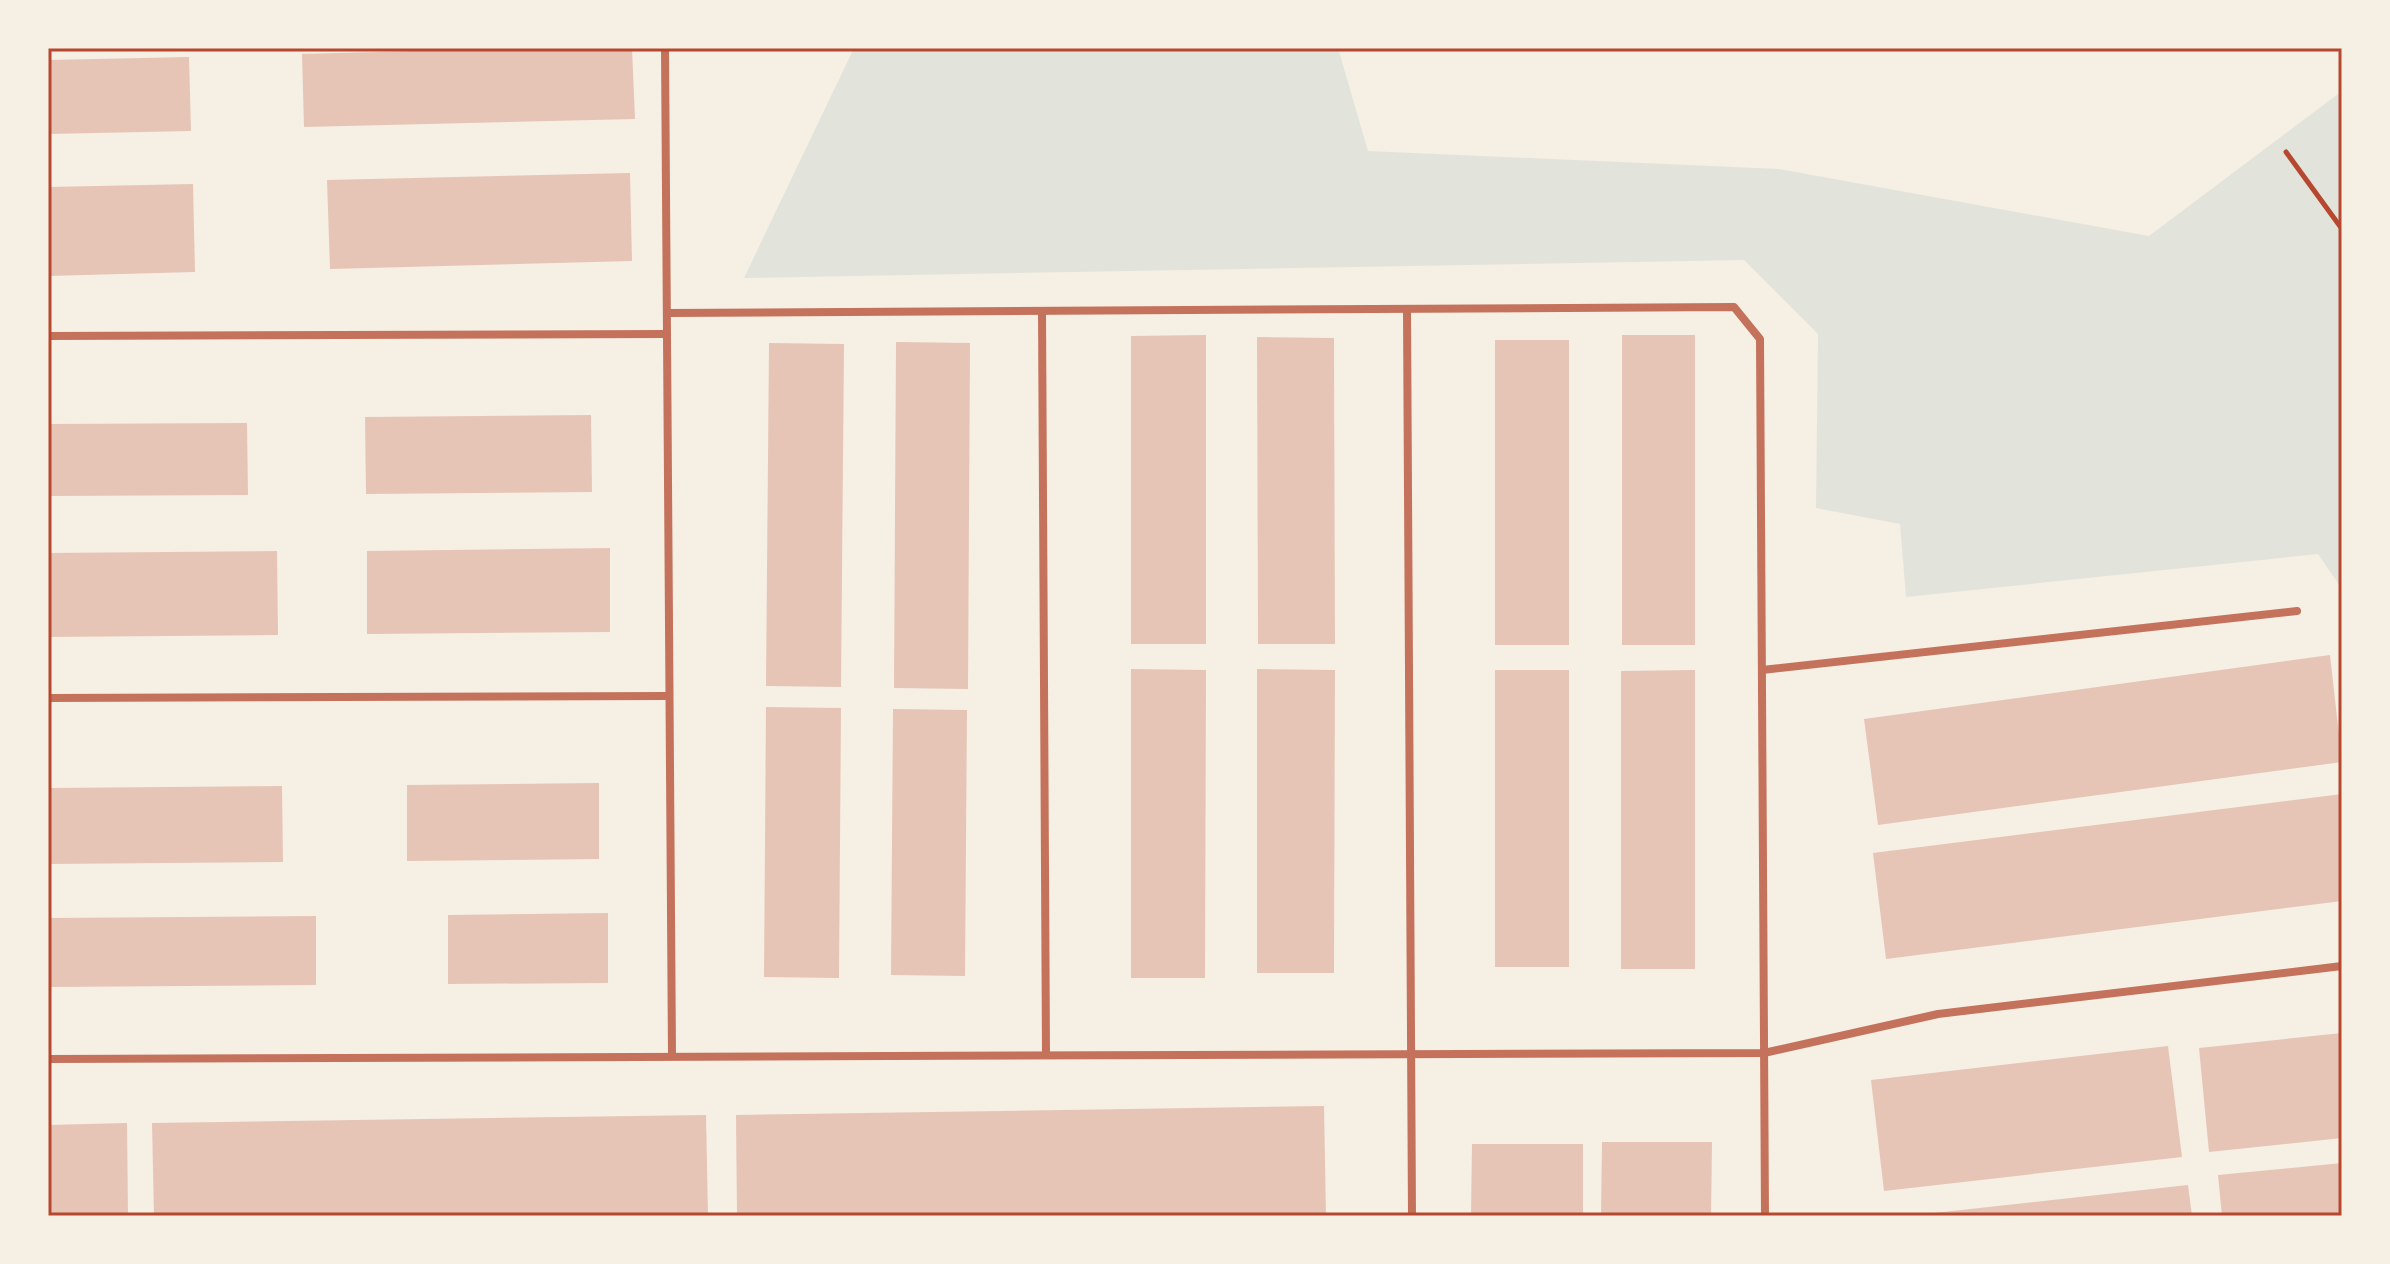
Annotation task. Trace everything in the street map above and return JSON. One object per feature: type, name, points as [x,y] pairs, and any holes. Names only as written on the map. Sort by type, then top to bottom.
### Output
[{"type":"street","points":[[665,48],[672,1056]]},
{"type":"street","points":[[667,313],[1734,307],[1760,339],[1765,1216]]},
{"type":"street","points":[[1407,309],[1412,1216]]},
{"type":"street","points":[[1042,311],[1046,1055]]},
{"type":"street","points":[[48,336],[667,334]]},
{"type":"street","points":[[1762,670],[2297,611]]},
{"type":"street","points":[[48,698],[669,696]]},
{"type":"street","points":[[48,1059],[1764,1053],[1938,1014],[2342,966]]},
{"type":"path","points":[[2286,152],[2342,229]]},
{"type":"shaded area","points":[[854,48],[1338,48],[1368,151],[1779,169],[2149,236],[2342,91],[2342,589],[2318,554],[1906,597],[1900,524],[1816,508],[1818,334],[1744,260],[744,278]]},
{"type":"building","points":[[632,48],[635,119],[304,127],[302,54]]},
{"type":"building","points":[[189,57],[191,131],[48,134],[48,60]]},
{"type":"building","points":[[630,173],[632,261],[330,269],[327,180]]},
{"type":"building","points":[[193,184],[195,272],[48,276],[48,187]]},
{"type":"building","points":[[1206,335],[1206,644],[1131,644],[1131,336]]},
{"type":"building","points":[[1622,335],[1695,335],[1695,645],[1622,645]]},
{"type":"building","points":[[1257,337],[1334,338],[1335,644],[1258,644]]},
{"type":"building","points":[[1495,340],[1569,340],[1569,645],[1495,645]]},
{"type":"building","points":[[896,342],[970,343],[968,689],[894,688]]},
{"type":"building","points":[[769,343],[844,344],[841,687],[766,686]]},
{"type":"building","points":[[591,415],[592,492],[366,494],[365,417]]},
{"type":"building","points":[[247,423],[248,495],[48,496],[48,424]]},
{"type":"building","points":[[610,548],[610,632],[367,634],[367,551]]},
{"type":"building","points":[[277,551],[278,635],[48,637],[48,553]]},
{"type":"building","points":[[2330,655],[2342,762],[1878,825],[1864,719]]},
{"type":"building","points":[[1131,669],[1206,670],[1205,978],[1131,978]]},
{"type":"building","points":[[1257,669],[1335,670],[1334,973],[1257,973]]},
{"type":"building","points":[[1495,670],[1569,670],[1569,967],[1495,967]]},
{"type":"building","points":[[1695,670],[1695,969],[1621,969],[1621,671]]},
{"type":"building","points":[[766,707],[841,708],[839,978],[764,977]]},
{"type":"building","points":[[893,709],[967,710],[965,976],[891,975]]},
{"type":"building","points":[[599,783],[599,859],[407,861],[407,785]]},
{"type":"building","points":[[282,786],[283,862],[48,864],[48,788]]},
{"type":"building","points":[[2342,794],[2342,901],[1886,959],[1873,853]]},
{"type":"building","points":[[608,913],[608,983],[448,984],[448,915]]},
{"type":"building","points":[[316,916],[316,985],[48,987],[48,918]]},
{"type":"building","points":[[2342,1033],[2342,1138],[2209,1152],[2199,1048]]},
{"type":"building","points":[[2168,1046],[2182,1157],[1884,1191],[1871,1080]]},
{"type":"building","points":[[1324,1106],[1326,1216],[737,1216],[736,1115]]},
{"type":"building","points":[[706,1115],[708,1216],[154,1216],[152,1123]]},
{"type":"building","points":[[127,1123],[128,1216],[48,1216],[48,1125]]},
{"type":"building","points":[[1602,1142],[1712,1142],[1711,1216],[1601,1216]]},
{"type":"building","points":[[1472,1144],[1583,1144],[1583,1216],[1471,1216]]},
{"type":"building","points":[[2342,1163],[2342,1216],[2222,1216],[2218,1175]]},
{"type":"building","points":[[2188,1185],[2192,1216],[1925,1214]]}]
